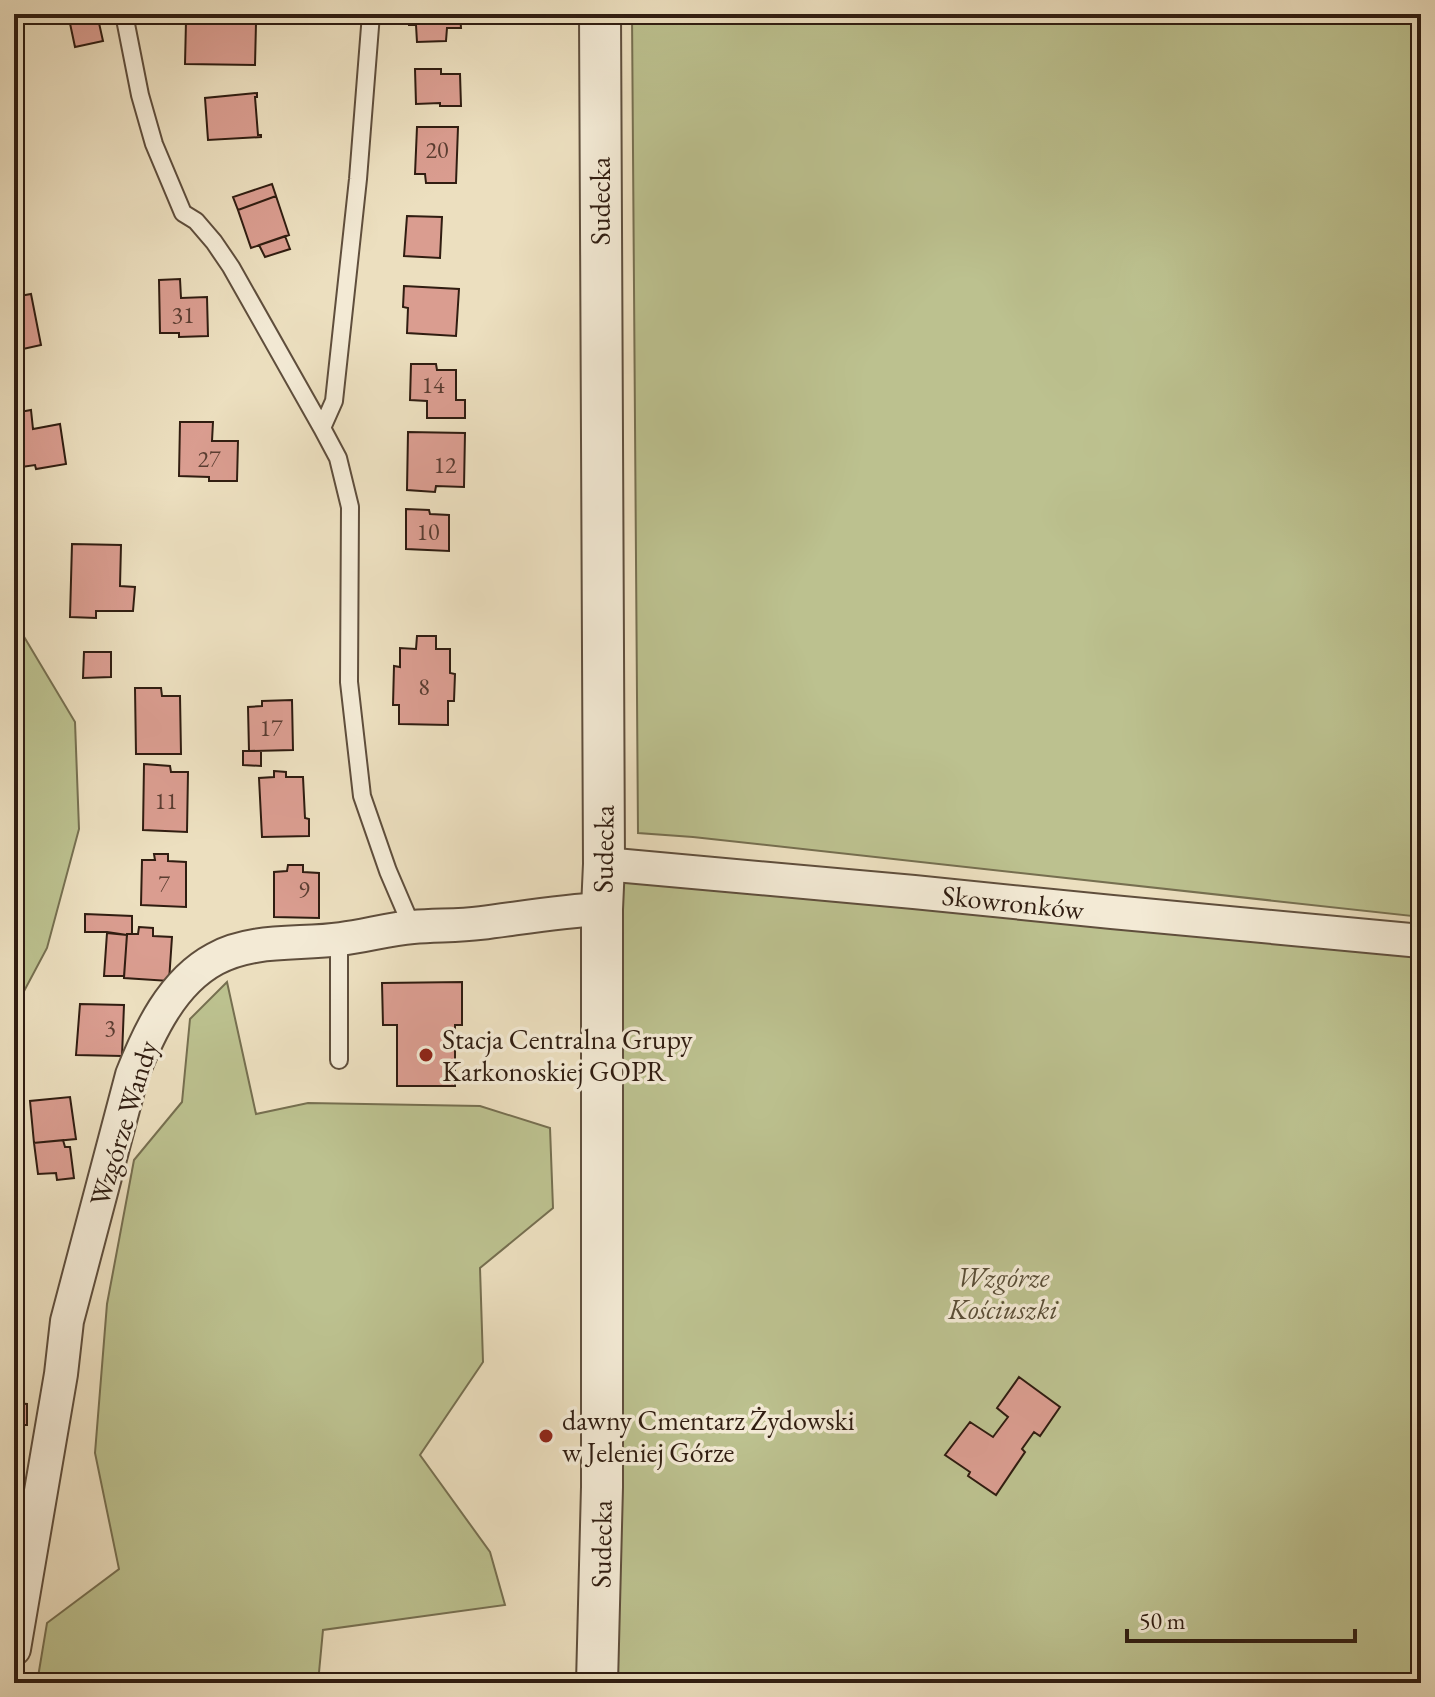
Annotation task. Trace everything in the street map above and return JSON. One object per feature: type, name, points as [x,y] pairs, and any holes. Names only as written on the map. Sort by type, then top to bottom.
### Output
[{"type":"street","name":"Sudecka","points":[[597,1683],[602,1487],[604,864],[600,14]]},
{"type":"street","name":"Skowronków","points":[[604,864],[1421,941]]},
{"type":"street","name":"Wzgórze Wandy","points":[[14,1649],[25,1526],[61,1374],[67,1321],[132,1075],[144,1043],[161,1013],[187,978],[216,958],[255,945],[339,940],[412,927],[477,924],[602,909]]},
{"type":"lane","points":[[124,14],[150,132],[183,213],[196,221],[231,267],[338,458],[350,507],[349,682],[362,796],[388,871],[412,927]]},
{"type":"lane","points":[[322,428],[334,401],[358,179],[371,14]]},
{"type":"lane","points":[[339,940],[339,1060]]},
{"type":"green space","points":[[632,14],[1421,14],[1421,917],[638,833]]},
{"type":"green space","points":[[14,620],[75,722],[79,829],[47,948],[14,1010]]},
{"type":"green space","name":"Wzgórze Kościuszki","points":[[604,864],[1421,941],[1421,1683],[597,1683]]},
{"type":"green space","points":[[227,982],[256,1114],[308,1103],[480,1106],[550,1128],[553,1208],[480,1268],[483,1362],[420,1455],[490,1552],[505,1605],[323,1630],[318,1683],[37,1683],[47,1623],[119,1569],[95,1453],[107,1304],[134,1160],[182,1102],[190,1019]]},
{"type":"building","points":[[68,14],[97,14],[103,41],[75,47]]},
{"type":"building","points":[[409,14],[460,14],[461,28],[447,28],[446,41],[417,42],[416,25],[409,25]]},
{"type":"building","points":[[186,21],[256,23],[255,65],[185,64]]},
{"type":"building","points":[[415,69],[441,69],[441,74],[460,74],[461,106],[416,104]]},
{"type":"building","points":[[257,93],[258,135],[261,137],[208,140],[205,98]]},
{"type":"building","points":[[417,127],[458,127],[456,183],[426,183],[425,174],[415,174]]},
{"type":"building","points":[[272,184],[276,196],[238,210],[233,197]]},
{"type":"building","points":[[276,196],[289,235],[251,248],[238,210]]},
{"type":"building","points":[[407,216],[442,217],[440,258],[404,256]]},
{"type":"building","points":[[285,236],[290,249],[265,257],[259,245]]},
{"type":"building","points":[[180,279],[181,298],[207,297],[208,336],[179,337],[179,333],[160,333],[159,280]]},
{"type":"building","points":[[404,286],[459,289],[456,336],[407,333],[408,308],[403,307]]},
{"type":"building","points":[[31,294],[41,345],[14,351],[14,297]]},
{"type":"building","points":[[411,364],[436,364],[437,370],[456,370],[456,400],[465,400],[465,418],[427,418],[427,401],[410,400]]},
{"type":"building","points":[[31,410],[33,429],[60,424],[66,464],[36,469],[35,465],[14,468],[14,413]]},
{"type":"building","points":[[180,422],[213,422],[212,441],[238,441],[237,481],[209,481],[209,477],[179,476]]},
{"type":"building","points":[[408,432],[465,433],[464,487],[436,486],[435,492],[407,490]]},
{"type":"building","points":[[406,509],[449,515],[449,551],[406,549]]},
{"type":"building","points":[[72,544],[121,545],[120,586],[135,587],[133,611],[96,611],[96,618],[70,617]]},
{"type":"building","points":[[417,636],[436,636],[436,649],[450,649],[450,673],[455,674],[454,701],[448,701],[448,725],[399,724],[399,705],[393,705],[394,666],[400,667],[400,648],[416,649]]},
{"type":"building","points":[[84,652],[111,652],[111,677],[83,678]]},
{"type":"building","points":[[135,688],[161,688],[162,696],[180,696],[181,754],[136,754]]},
{"type":"building","points":[[292,700],[293,750],[249,751],[248,707],[262,706],[262,701]]},
{"type":"building","points":[[243,751],[261,751],[261,766],[243,765]]},
{"type":"building","points":[[144,764],[170,766],[171,772],[188,772],[187,832],[143,830]]},
{"type":"building","points":[[274,771],[286,772],[286,777],[303,777],[309,836],[262,837],[259,778],[274,777]]},
{"type":"building","points":[[154,854],[168,854],[168,861],[186,862],[186,907],[141,905],[142,860],[155,860]]},
{"type":"building","points":[[288,865],[303,865],[303,872],[319,873],[319,918],[274,917],[274,872],[287,871]]},
{"type":"building","points":[[85,914],[132,916],[132,934],[85,932]]},
{"type":"building","points":[[139,927],[153,928],[153,936],[172,937],[169,981],[124,978],[127,934],[138,934]]},
{"type":"building","points":[[107,933],[127,935],[124,976],[104,976]]},
{"type":"building","name":"Stacja Centralna Grupy Karkonoskiej GOPR","points":[[462,982],[462,1025],[455,1025],[455,1086],[397,1086],[397,1025],[383,1025],[382,983]]},
{"type":"building","points":[[80,1004],[124,1005],[122,1056],[76,1055]]},
{"type":"building","points":[[70,1097],[76,1139],[34,1143],[30,1101]]},
{"type":"building","points":[[63,1140],[65,1147],[70,1147],[74,1178],[57,1180],[56,1173],[38,1174],[34,1143]]},
{"type":"building","points":[[14,1325],[18,1325],[19,1383],[14,1383]]},
{"type":"building","points":[[1019,1377],[1060,1407],[1040,1436],[1034,1432],[1022,1449],[1025,1452],[996,1495],[945,1455],[970,1422],[993,1437],[1008,1417],[997,1408]]},
{"type":"building","points":[[14,1403],[27,1404],[27,1425],[14,1425]]},
{"type":"place","name":"Stacja Centralna Grupy Karkonoskiej GOPR","points":[[426,1055]]},
{"type":"place","name":"dawny Cmentarz Żydowski w Jeleniej Górze","points":[[546,1436]]}]
